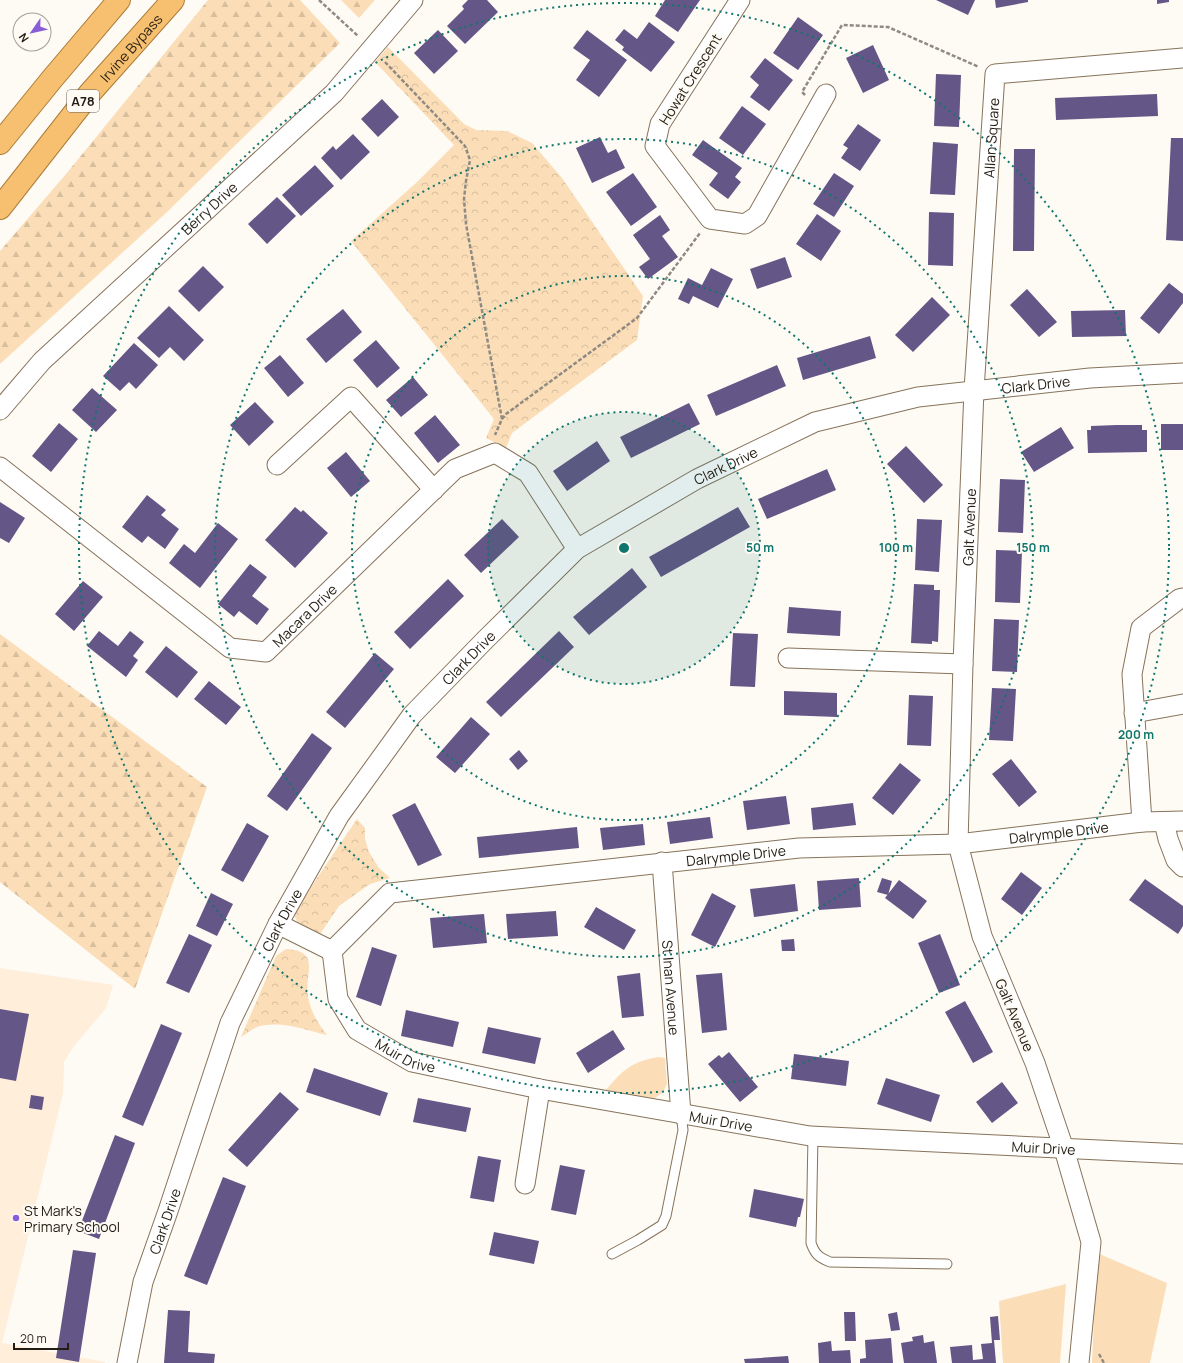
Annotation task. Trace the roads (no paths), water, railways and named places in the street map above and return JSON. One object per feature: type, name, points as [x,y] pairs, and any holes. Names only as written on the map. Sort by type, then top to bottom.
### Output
[{"type":"highway","name":"A78","points":[[0,143],[119,0]]},
{"type":"highway","name":"Irvine Bypass","points":[[0,208],[90,93],[173,0]]},
{"type":"street","name":"Berry Drive","points":[[0,410],[42,361],[334,93],[413,0]]},
{"type":"street","name":"Howat Crescent","points":[[740,0],[660,124],[655,146],[710,219],[745,224],[758,216],[822,101]]},
{"type":"street","name":"Allan Square","points":[[974,390],[995,74],[1183,58]]},
{"type":"street","name":"Clark Drive","points":[[127,1363],[143,1282],[230,1023],[278,924],[339,816],[412,715],[577,549],[697,479],[815,422],[918,397],[1090,378],[1183,373]]},
{"type":"street","name":"Galt Avenue","points":[[974,390],[963,664],[958,844],[982,936],[1036,1063],[1064,1149],[1091,1242],[1079,1363]]},
{"type":"street","points":[[277,465],[351,397],[434,490]]},
{"type":"street","name":"Macara Drive","points":[[0,467],[230,648],[266,652],[455,469],[495,453],[528,473],[577,549]]},
{"type":"street","points":[[1142,822],[1132,674],[1141,628],[1178,599],[1183,598]]},
{"type":"street","points":[[788,658],[963,664]]},
{"type":"street","points":[[1134,713],[1183,704]]},
{"type":"street","name":"Dalrymple Drive","points":[[332,952],[390,892],[799,848],[958,844],[1142,822],[1183,821]]},
{"type":"street","points":[[1164,822],[1168,839],[1176,860],[1183,867]]},
{"type":"street","name":"St Inan Avenue","points":[[662,862],[681,1114]]},
{"type":"street","points":[[278,924],[332,952]]},
{"type":"street","name":"Muir Drive","points":[[332,952],[338,999],[357,1030],[412,1062],[540,1089],[814,1136],[1183,1154]]},
{"type":"street","points":[[525,1184],[540,1089]]},
{"type":"lane","points":[[612,1254],[662,1225],[666,1216],[683,1130],[681,1114]]},
{"type":"lane","points":[[814,1136],[810,1243],[820,1258],[830,1262],[947,1264]]},
{"type":"place","name":"St Mark's Primary School","points":[[16,1218]]}]
